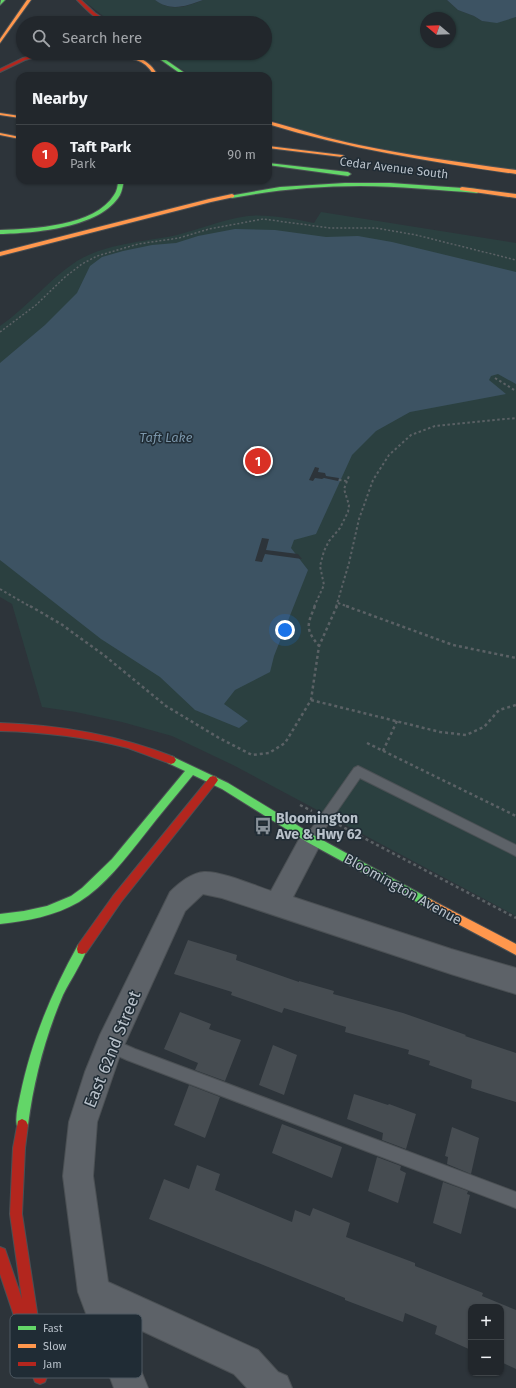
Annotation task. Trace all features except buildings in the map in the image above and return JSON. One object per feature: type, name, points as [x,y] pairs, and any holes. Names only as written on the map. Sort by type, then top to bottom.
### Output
[{"type":"main road","points":[[0,4],[3,0]]},
{"type":"main road","points":[[18,16],[29,0]]},
{"type":"main road","points":[[79,0],[97,16]]},
{"type":"main road","points":[[0,42],[16,19]]},
{"type":"main road","points":[[0,70],[20,60]]},
{"type":"main road","points":[[140,60],[156,72]]},
{"type":"main road","points":[[163,60],[181,72]]},
{"type":"main road","points":[[0,112],[16,112]]},
{"type":"main road","points":[[0,112],[16,115]]},
{"type":"main road","points":[[272,123],[302,134],[346,145],[516,172]]},
{"type":"main road","points":[[0,129],[16,131]]},
{"type":"main road","points":[[0,134],[16,137]]},
{"type":"main road","name":"Cedar Avenue South","points":[[272,148],[354,158]]},
{"type":"main road","name":"Cedar Avenue South","points":[[385,162],[516,177]]},
{"type":"main road","name":"Cedar Avenue South","points":[[272,165],[516,196]]},
{"type":"main road","points":[[0,232],[26,232],[48,229],[78,221],[106,206],[120,189],[121,184]]},
{"type":"main road","points":[[0,254],[211,200],[266,190],[362,184],[477,191]]},
{"type":"main road","name":"Bloomington Avenue","points":[[0,727],[52,729],[125,743],[158,755],[213,780],[312,839],[516,950]]},
{"type":"main road","points":[[0,919],[19,918],[48,911],[74,899],[91,887],[111,868],[192,770]]},
{"type":"main road","points":[[31,1314],[16,1214],[19,1148],[25,1096],[36,1051],[50,1011],[66,976],[89,938],[117,899],[213,780]]},
{"type":"main road","points":[[0,1254],[20,1314]]},
{"type":"main road","points":[[41,1378],[44,1388]]},
{"type":"street","points":[[312,839],[277,904],[472,969],[516,980]]},
{"type":"street","name":"East 62nd Street","points":[[102,1314],[94,1292],[78,1176],[83,1122],[99,1072],[110,1045],[176,902],[187,891],[203,883],[277,904]]},
{"type":"street","points":[[94,1292],[142,1314]]},
{"type":"street","points":[[142,1314],[246,1362],[267,1387]]},
{"type":"street","name":"East 62nd Street","points":[[127,1378],[131,1388]]},
{"type":"lane","points":[[312,839],[358,771],[516,851]]},
{"type":"lane","points":[[110,1045],[132,1055],[516,1200]]},
{"type":"path","points":[[0,332],[36,306],[65,277],[82,264],[97,256],[138,244],[179,238],[209,229],[263,219],[330,228],[376,228],[416,235],[516,260]]},
{"type":"path","points":[[495,378],[516,390]]},
{"type":"path","points":[[0,589],[61,624],[105,656],[166,706],[219,738],[252,755],[269,753],[285,743],[311,700],[319,646],[338,602],[360,519],[373,480],[389,455],[411,436],[435,426],[516,418]]},
{"type":"path","points":[[319,646],[310,635],[308,622],[324,585],[321,572],[321,559],[329,541],[340,528],[348,512],[349,505],[344,489],[349,476]]},
{"type":"path","points":[[339,480],[347,481]]},
{"type":"path","points":[[338,602],[453,645],[516,658]]},
{"type":"path","points":[[311,700],[440,732],[466,735],[484,727],[499,710],[516,705]]},
{"type":"path","points":[[383,751],[397,721]]},
{"type":"path","points":[[367,743],[516,816]]},
{"type":"green space","points":[[83,0],[155,0],[167,6],[179,7],[191,5],[203,0],[447,0],[458,10],[474,16],[482,21],[497,22],[516,17],[516,170],[470,164],[334,140],[272,120],[272,72],[186,72],[168,60],[272,60],[272,16],[103,16]]},
{"type":"green space","points":[[321,212],[516,243],[516,916],[235,766],[172,736],[122,722],[76,712],[42,707],[12,604],[0,597],[0,326],[67,268],[77,261],[101,250],[177,235],[239,217],[272,216],[314,223]]},
{"type":"water","points":[[155,0],[203,0],[185,6],[173,7],[161,4]]},
{"type":"water","points":[[447,0],[516,0],[516,17],[497,23],[482,21],[474,16],[458,10]]},
{"type":"water","name":"Taft Lake","points":[[235,229],[275,230],[326,237],[358,236],[392,242],[516,272],[516,384],[498,374],[491,376],[489,380],[506,394],[410,412],[376,431],[352,455],[316,534],[294,540],[291,548],[308,570],[274,656],[270,672],[235,690],[224,704],[248,721],[239,728],[195,710],[160,677],[101,639],[0,560],[0,363],[45,325],[77,293],[90,266],[102,257],[152,245],[176,243],[198,236]]},
{"type":"pier","points":[[315,467],[319,468],[318,472],[325,473],[326,476],[339,478],[338,481],[324,478],[315,478],[313,481],[309,480]]},
{"type":"pier","points":[[262,538],[269,539],[266,550],[298,554],[302,559],[265,554],[262,562],[255,561]]},
{"type":"traffic: fast","points":[[0,4],[3,0]]},
{"type":"traffic: fast","points":[[163,60],[181,72]]},
{"type":"traffic: fast","points":[[272,164],[348,174]]},
{"type":"traffic: fast","points":[[0,232],[46,228],[81,220],[108,205],[117,195],[120,184]]},
{"type":"traffic: fast","points":[[232,196],[296,187],[345,184],[390,185],[477,191]]},
{"type":"traffic: fast","points":[[171,760],[225,786],[311,839],[428,903]]},
{"type":"traffic: fast","points":[[0,919],[47,911],[74,899],[86,891],[115,863],[192,770]]},
{"type":"traffic: fast","points":[[22,1125],[25,1102],[35,1056],[42,1034],[50,1012],[82,949]]},
{"type":"traffic: slow","points":[[18,16],[29,0]]},
{"type":"traffic: slow","points":[[0,42],[16,19]]},
{"type":"traffic: slow","points":[[142,60],[154,72]]},
{"type":"traffic: slow","points":[[0,114],[16,116]]},
{"type":"traffic: slow","points":[[272,123],[298,132],[360,147],[516,172]]},
{"type":"traffic: slow","points":[[0,134],[16,137]]},
{"type":"traffic: slow","points":[[272,147],[342,156]]},
{"type":"traffic: slow","points":[[462,189],[516,196]]},
{"type":"traffic: slow","points":[[0,254],[211,200],[232,196]]},
{"type":"traffic: slow","points":[[428,903],[516,950]]},
{"type":"traffic: jam","points":[[79,0],[97,16]]},
{"type":"traffic: jam","points":[[0,71],[22,60]]},
{"type":"traffic: jam","points":[[0,727],[22,727],[66,731],[108,739],[171,760]]},
{"type":"traffic: jam","points":[[82,949],[117,899],[213,780]]},
{"type":"traffic: jam","points":[[22,1125],[19,1148],[16,1214],[31,1314]]},
{"type":"traffic: jam","points":[[0,1254],[20,1314]]},
{"type":"place","name":"Taft Park","points":[[258,461]]},
{"type":"place","name":"Bloomington Ave & Hwy 62","points":[[263,826]]}]
